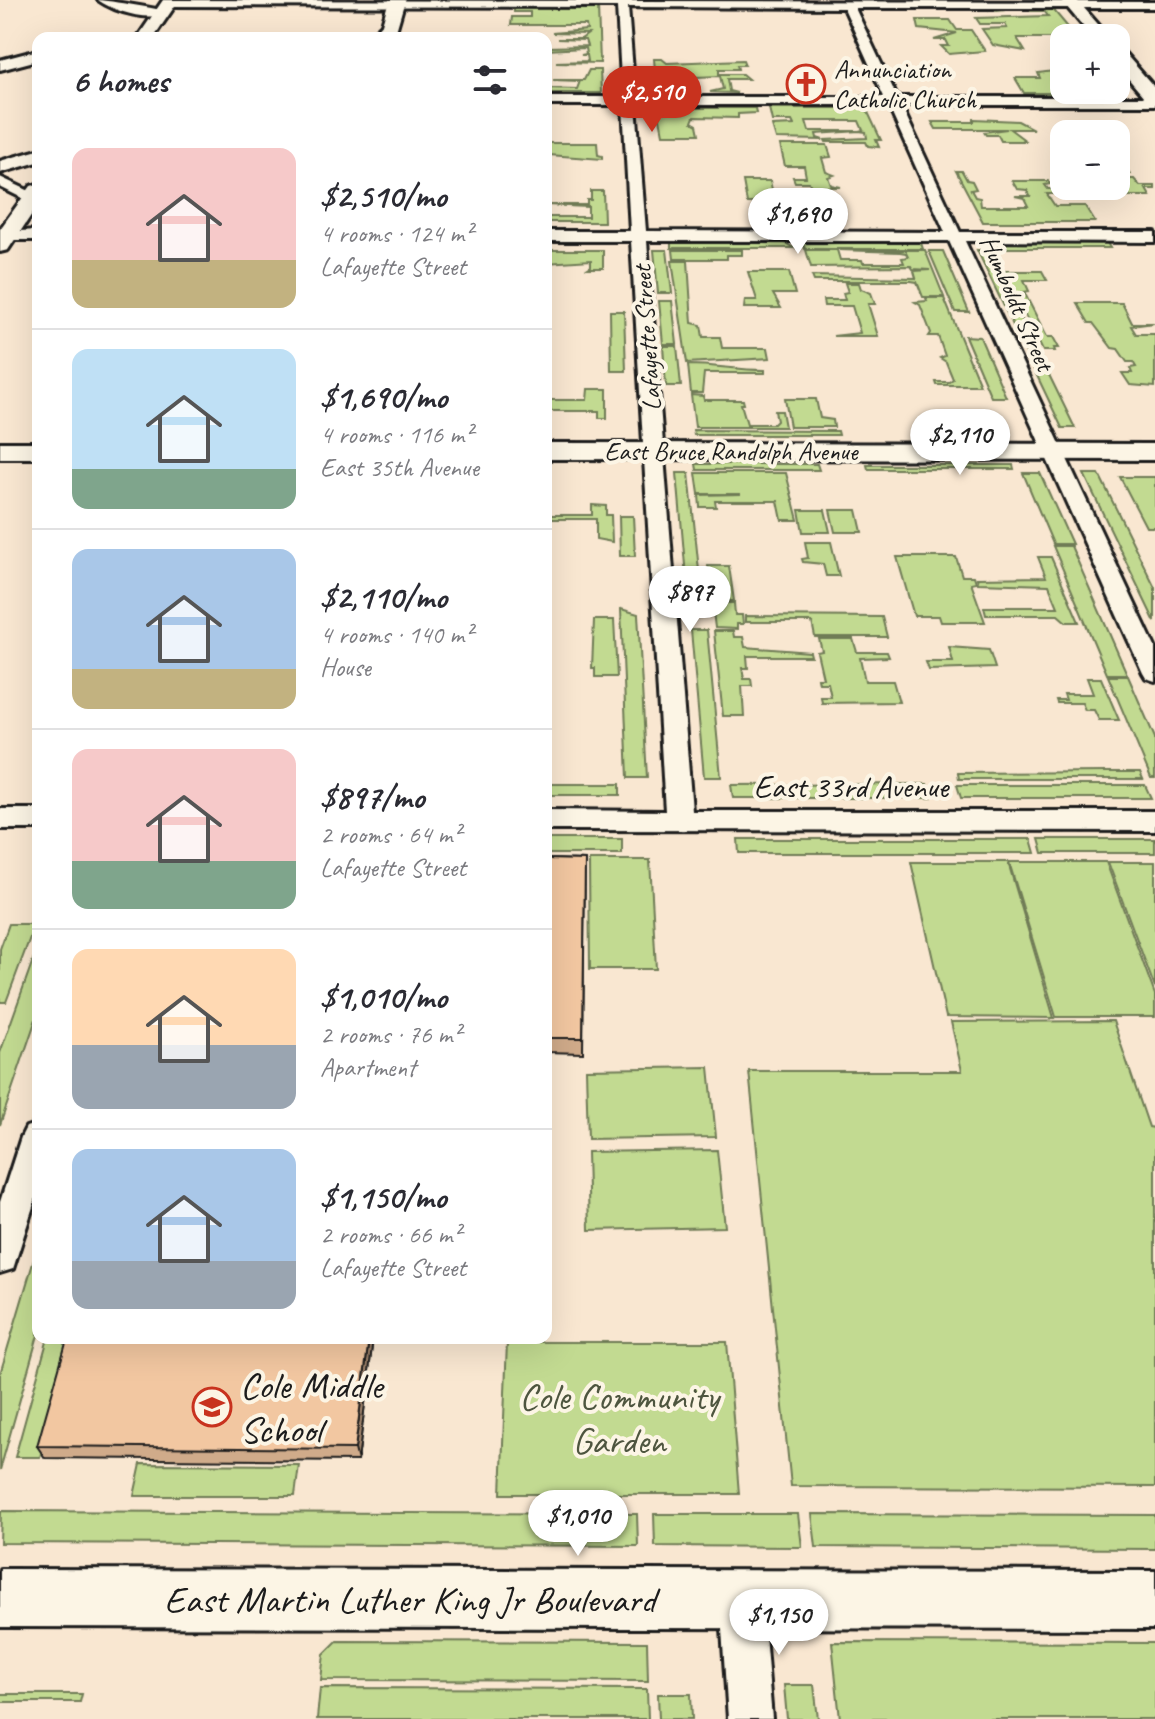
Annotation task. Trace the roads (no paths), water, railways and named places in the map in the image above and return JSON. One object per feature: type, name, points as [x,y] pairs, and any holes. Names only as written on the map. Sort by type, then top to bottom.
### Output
[{"type":"street","points":[[104,0],[132,11],[168,5],[397,2],[1071,2],[1155,5]]},
{"type":"street","points":[[388,30],[397,2]]},
{"type":"street","name":"Lafayette Street","points":[[622,2],[679,820]]},
{"type":"street","name":"Humboldt Street","points":[[847,2],[1155,673]]},
{"type":"street","points":[[1071,2],[1090,24]]},
{"type":"street","points":[[149,32],[168,5]]},
{"type":"street","points":[[0,65],[32,57]]},
{"type":"street","points":[[1130,71],[1155,100]]},
{"type":"street","points":[[552,101],[1155,100]]},
{"type":"street","points":[[0,167],[32,158]]},
{"type":"street","points":[[0,181],[32,193]]},
{"type":"street","points":[[4,240],[32,198]]},
{"type":"street","points":[[4,240],[32,236]]},
{"type":"street","points":[[552,236],[1155,237]]},
{"type":"street","points":[[0,450],[32,450]]},
{"type":"street","name":"East Bruce Randolph Avenue","points":[[552,451],[1155,452]]},
{"type":"street","points":[[0,819],[32,819]]},
{"type":"street","name":"East 33rd Avenue","points":[[552,820],[1155,821]]},
{"type":"street","points":[[0,1257],[32,1156]]},
{"type":"street","name":"East Martin Luther King Jr Boulevard","points":[[0,1598],[1155,1600]]},
{"type":"street","points":[[741,1599],[750,1719]]},
{"type":"place","name":"Annunciation Catholic Church","points":[[806,84]]},
{"type":"place","name":"Cole Middle School","points":[[212,1407]]},
{"type":"park label","name":"Cole Community Garden","points":[[619,1418]]}]
